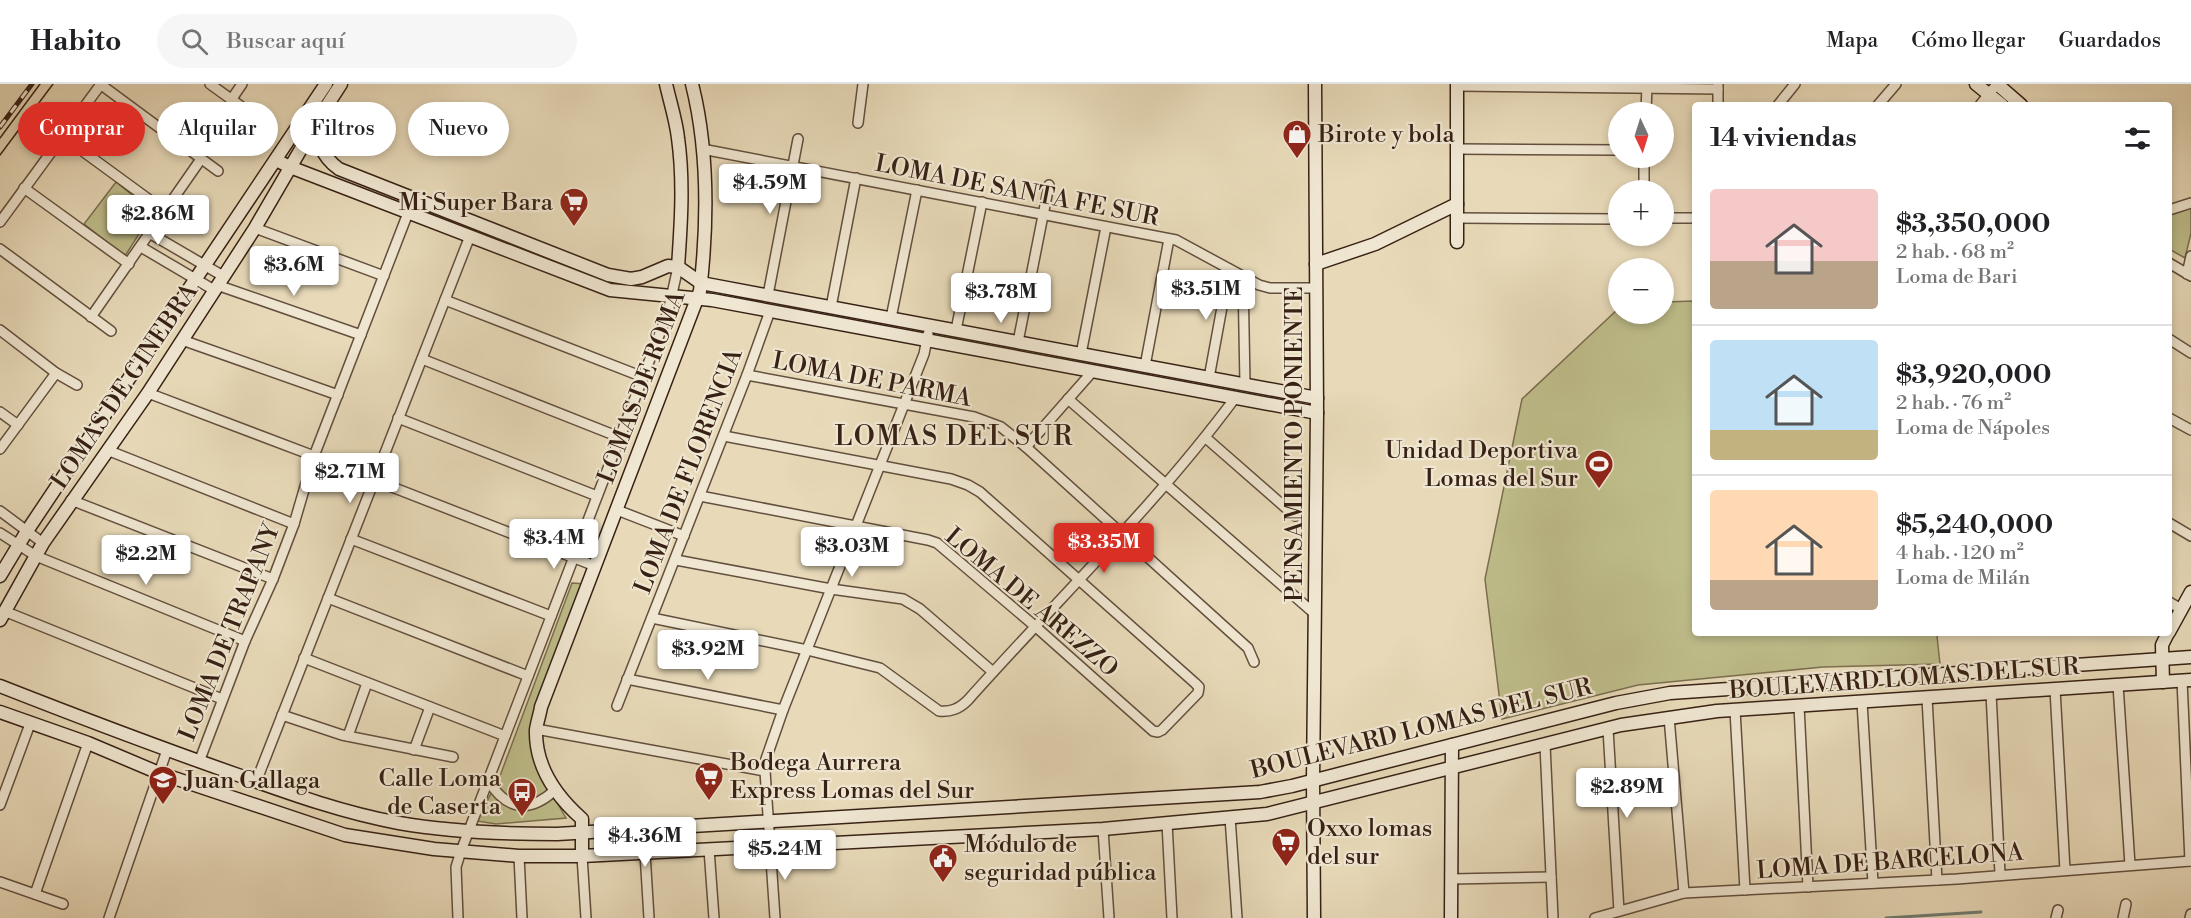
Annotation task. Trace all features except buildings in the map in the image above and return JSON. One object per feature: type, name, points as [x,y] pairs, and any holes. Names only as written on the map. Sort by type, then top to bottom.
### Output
[{"type":"street","points":[[88,102],[101,84],[218,171]]},
{"type":"street","points":[[210,84],[234,102]]},
{"type":"street","points":[[231,100],[242,84]]},
{"type":"street","points":[[0,576],[27,531],[326,84]]},
{"type":"street","name":"LOMAS DE GINEBRA","points":[[329,102],[341,84]]},
{"type":"street","name":"LOMAS DE ROMA","points":[[458,918],[456,867],[461,851],[668,312],[678,267],[682,204],[678,137],[666,84]]},
{"type":"street","name":"LOMAS DE ROMA","points":[[584,833],[582,819],[565,803],[546,777],[538,749],[536,729],[542,706],[698,299],[706,217],[706,190],[697,104],[692,84]]},
{"type":"street","points":[[858,123],[863,84]]},
{"type":"street","name":"PENSAMIENTO PONIENTE","points":[[1314,918],[1313,781],[1317,413],[1315,84]]},
{"type":"street","points":[[1780,102],[1795,84]]},
{"type":"street","points":[[1881,102],[1896,84]]},
{"type":"street","points":[[1976,84],[1995,86],[2017,102]]},
{"type":"street","points":[[1457,242],[1456,85],[1718,86],[1718,102]]},
{"type":"street","points":[[1982,102],[1995,86]]},
{"type":"street","points":[[1995,86],[2001,102]]},
{"type":"street","points":[[1646,102],[1647,87]]},
{"type":"street","points":[[768,295],[798,139]]},
{"type":"street","points":[[1457,148],[1608,150]]},
{"type":"street","name":"LOMA DE SANTA FE SUR","points":[[702,149],[1176,240],[1243,277],[1270,288],[1316,288]]},
{"type":"street","points":[[0,222],[48,156]]},
{"type":"street","points":[[90,156],[166,212]]},
{"type":"street","name":"LOMAS DE GINEBRA","points":[[2,616],[43,543],[148,393],[255,228],[297,156]]},
{"type":"street","points":[[325,156],[339,169],[609,275],[631,279],[642,278],[662,267],[678,267],[701,283],[1317,398]]},
{"type":"street","points":[[91,317],[151,234],[201,159]]},
{"type":"street","points":[[276,160],[610,290],[698,299],[770,311],[1317,413]]},
{"type":"street","points":[[831,307],[856,178]]},
{"type":"street","points":[[1018,342],[1049,185]]},
{"type":"street","points":[[24,188],[129,264]]},
{"type":"street","points":[[891,318],[918,190]]},
{"type":"street","points":[[956,330],[982,202]]},
{"type":"street","points":[[2172,209],[2191,203]]},
{"type":"street","points":[[1316,264],[1375,244],[1457,204]]},
{"type":"street","name":"LOMA DE TRAPANY","points":[[199,762],[245,641],[273,579],[294,524],[314,456],[408,213]]},
{"type":"street","points":[[1457,218],[1608,219]]},
{"type":"street","points":[[1674,218],[1692,218]]},
{"type":"street","points":[[1081,354],[1106,227]]},
{"type":"street","points":[[255,228],[384,276]]},
{"type":"street","points":[[151,234],[204,266],[218,284]]},
{"type":"street","points":[[256,782],[470,236]]},
{"type":"street","points":[[1145,366],[1168,239]]},
{"type":"street","points":[[141,247],[195,279],[218,284],[361,335]]},
{"type":"street","points":[[0,249],[111,331]]},
{"type":"street","points":[[2172,267],[2189,275],[2191,256]]},
{"type":"street","points":[[1209,378],[1229,268]]},
{"type":"street","points":[[1243,277],[1245,384]]},
{"type":"street","points":[[445,300],[643,377]]},
{"type":"street","name":"LOMA DE FLORENCIA","points":[[617,706],[676,560],[770,311]]},
{"type":"street","points":[[775,918],[769,846],[766,759],[783,710],[924,354],[930,326]]},
{"type":"street","points":[[0,330],[56,373],[77,385]]},
{"type":"street","points":[[182,340],[338,395]]},
{"type":"street","points":[[2172,341],[2191,353]]},
{"type":"street","points":[[422,359],[620,437]]},
{"type":"street","points":[[1026,447],[1093,371]]},
{"type":"street","points":[[0,449],[56,373]]},
{"type":"street","name":"LOMA DE PARMA","points":[[747,375],[989,422],[1011,433],[1248,648],[1254,662]]},
{"type":"street","points":[[148,393],[314,456]]},
{"type":"street","points":[[651,618],[807,650],[880,669],[939,711],[946,712],[961,707],[1079,582],[1206,438],[1235,398]]},
{"type":"street","points":[[1068,399],[1315,614]]},
{"type":"street","points":[[0,412],[18,425]]},
{"type":"street","points":[[398,418],[597,496]]},
{"type":"street","points":[[2172,420],[2191,430]]},
{"type":"street","points":[[723,436],[951,479],[968,485],[980,492],[1079,582]]},
{"type":"street","points":[[1206,438],[1296,516]]},
{"type":"street","points":[[107,450],[294,524]]},
{"type":"street","points":[[374,480],[595,566]]},
{"type":"street","name":"LOMA DE AREZZO","points":[[700,496],[937,543],[1153,731],[1162,730],[1198,693],[1199,687],[1079,582]]},
{"type":"street","points":[[71,500],[273,579]]},
{"type":"street","points":[[617,510],[684,536]]},
{"type":"street","points":[[0,511],[43,543]]},
{"type":"street","points":[[2172,525],[2191,536]]},
{"type":"street","points":[[0,533],[36,556],[245,641]]},
{"type":"street","points":[[351,539],[551,616]]},
{"type":"street","points":[[676,560],[831,589],[903,599],[912,603],[993,672]]},
{"type":"street","points":[[2172,626],[2191,592]]},
{"type":"street","points":[[328,598],[528,675]]},
{"type":"street","points":[[2172,604],[2181,609]]},
{"type":"street","points":[[2,616],[222,699]]},
{"type":"street","points":[[2163,682],[2162,645],[2167,636]]},
{"type":"street","name":"BOULEVARD LOMAS DEL SUR","points":[[0,686],[199,762],[316,803],[398,823],[517,834],[584,833],[1260,792],[1313,781],[1616,703],[1670,693],[2191,657]]},
{"type":"street","points":[[304,658],[505,736]]},
{"type":"street","points":[[627,679],[783,710]]},
{"type":"street","points":[[2187,680],[2191,861]]},
{"type":"street","name":"BOULEVARD LOMAS DEL SUR","points":[[0,712],[88,743],[159,772],[345,835],[434,849],[519,856],[582,856],[1103,829],[1267,814],[1608,729],[1669,717],[1735,710],[2187,680]]},
{"type":"street","points":[[1828,681],[1830,704]]},
{"type":"street","points":[[348,736],[367,683]]},
{"type":"street","points":[[2118,685],[2130,865]]},
{"type":"street","points":[[2055,689],[2065,870]]},
{"type":"street","points":[[1991,693],[2000,874]]},
{"type":"street","points":[[1927,698],[1936,880]]},
{"type":"street","points":[[1862,702],[1873,883]]},
{"type":"street","points":[[1799,706],[1808,887]]},
{"type":"street","points":[[414,750],[430,707]]},
{"type":"street","points":[[1735,710],[1745,890]]},
{"type":"street","points":[[282,715],[348,736],[453,757]]},
{"type":"street","points":[[1669,717],[1684,893]]},
{"type":"street","points":[[0,805],[30,724]]},
{"type":"street","points":[[536,729],[765,771]]},
{"type":"street","points":[[1608,729],[1619,911]]},
{"type":"street","points":[[35,894],[88,743]]},
{"type":"street","points":[[1451,918],[1452,745]]},
{"type":"street","points":[[1545,745],[1553,918]]},
{"type":"street","points":[[109,918],[167,750]]},
{"type":"street","points":[[488,780],[497,795],[512,804],[531,805],[545,799],[555,790]]},
{"type":"street","points":[[1230,817],[1237,918]]},
{"type":"street","points":[[1167,823],[1172,918]]},
{"type":"street","points":[[1103,829],[1108,918]]},
{"type":"street","points":[[584,833],[582,856],[586,918]]},
{"type":"street","points":[[709,849],[714,918]]},
{"type":"street","points":[[645,853],[649,918]]},
{"type":"street","points":[[519,856],[522,918]]},
{"type":"street","name":"LOMA DE BARCELONA","points":[[1595,918],[1684,893],[1936,880],[2191,861]]},
{"type":"street","points":[[1452,879],[1551,877]]},
{"type":"street","points":[[0,882],[63,904]]},
{"type":"street","points":[[2123,918],[2126,904]]},
{"type":"shaded area","points":[[116,182],[153,212],[125,256],[84,224]]},
{"type":"shaded area","points":[[2191,205],[2191,233],[2185,258],[2172,251],[2172,212]]},
{"type":"shaded area","name":"Unidad Deportiva Lomas del Sur","points":[[1692,301],[1692,636],[1937,636],[1940,664],[1823,667],[1638,685],[1502,719],[1485,579],[1522,399],[1608,318],[1608,324],[1674,324],[1674,302]]},
{"type":"shaded area","points":[[572,583],[586,584],[532,728],[536,766],[566,818],[496,824],[477,821],[500,776]]},
{"type":"waterway","points":[[1886,918],[1981,912]]},
{"type":"tram line","points":[[0,138],[40,84]]},
{"type":"tram line","points":[[0,155],[53,84]]},
{"type":"railway","points":[[0,127],[32,84]]},
{"type":"place","name":"Birote y bola","points":[[1297,160]]},
{"type":"place","name":"Mi Super Bara","points":[[574,228]]},
{"type":"place","name":"Unidad Deportiva Lomas del Sur","points":[[1599,490]]},
{"type":"place","name":"Bodega Aurrera Express Lomas del Sur","points":[[709,802]]},
{"type":"place","name":"Juan Gallaga","points":[[163,806]]},
{"type":"place","name":"Calle Loma de Caserta","points":[[522,818]]},
{"type":"place","name":"Oxxo lomas del sur","points":[[1286,868]]},
{"type":"place","name":"Módulo de seguridad pública","points":[[943,884]]},
{"type":"district","name":"LOMAS DEL SUR","points":[[954,436]]}]
